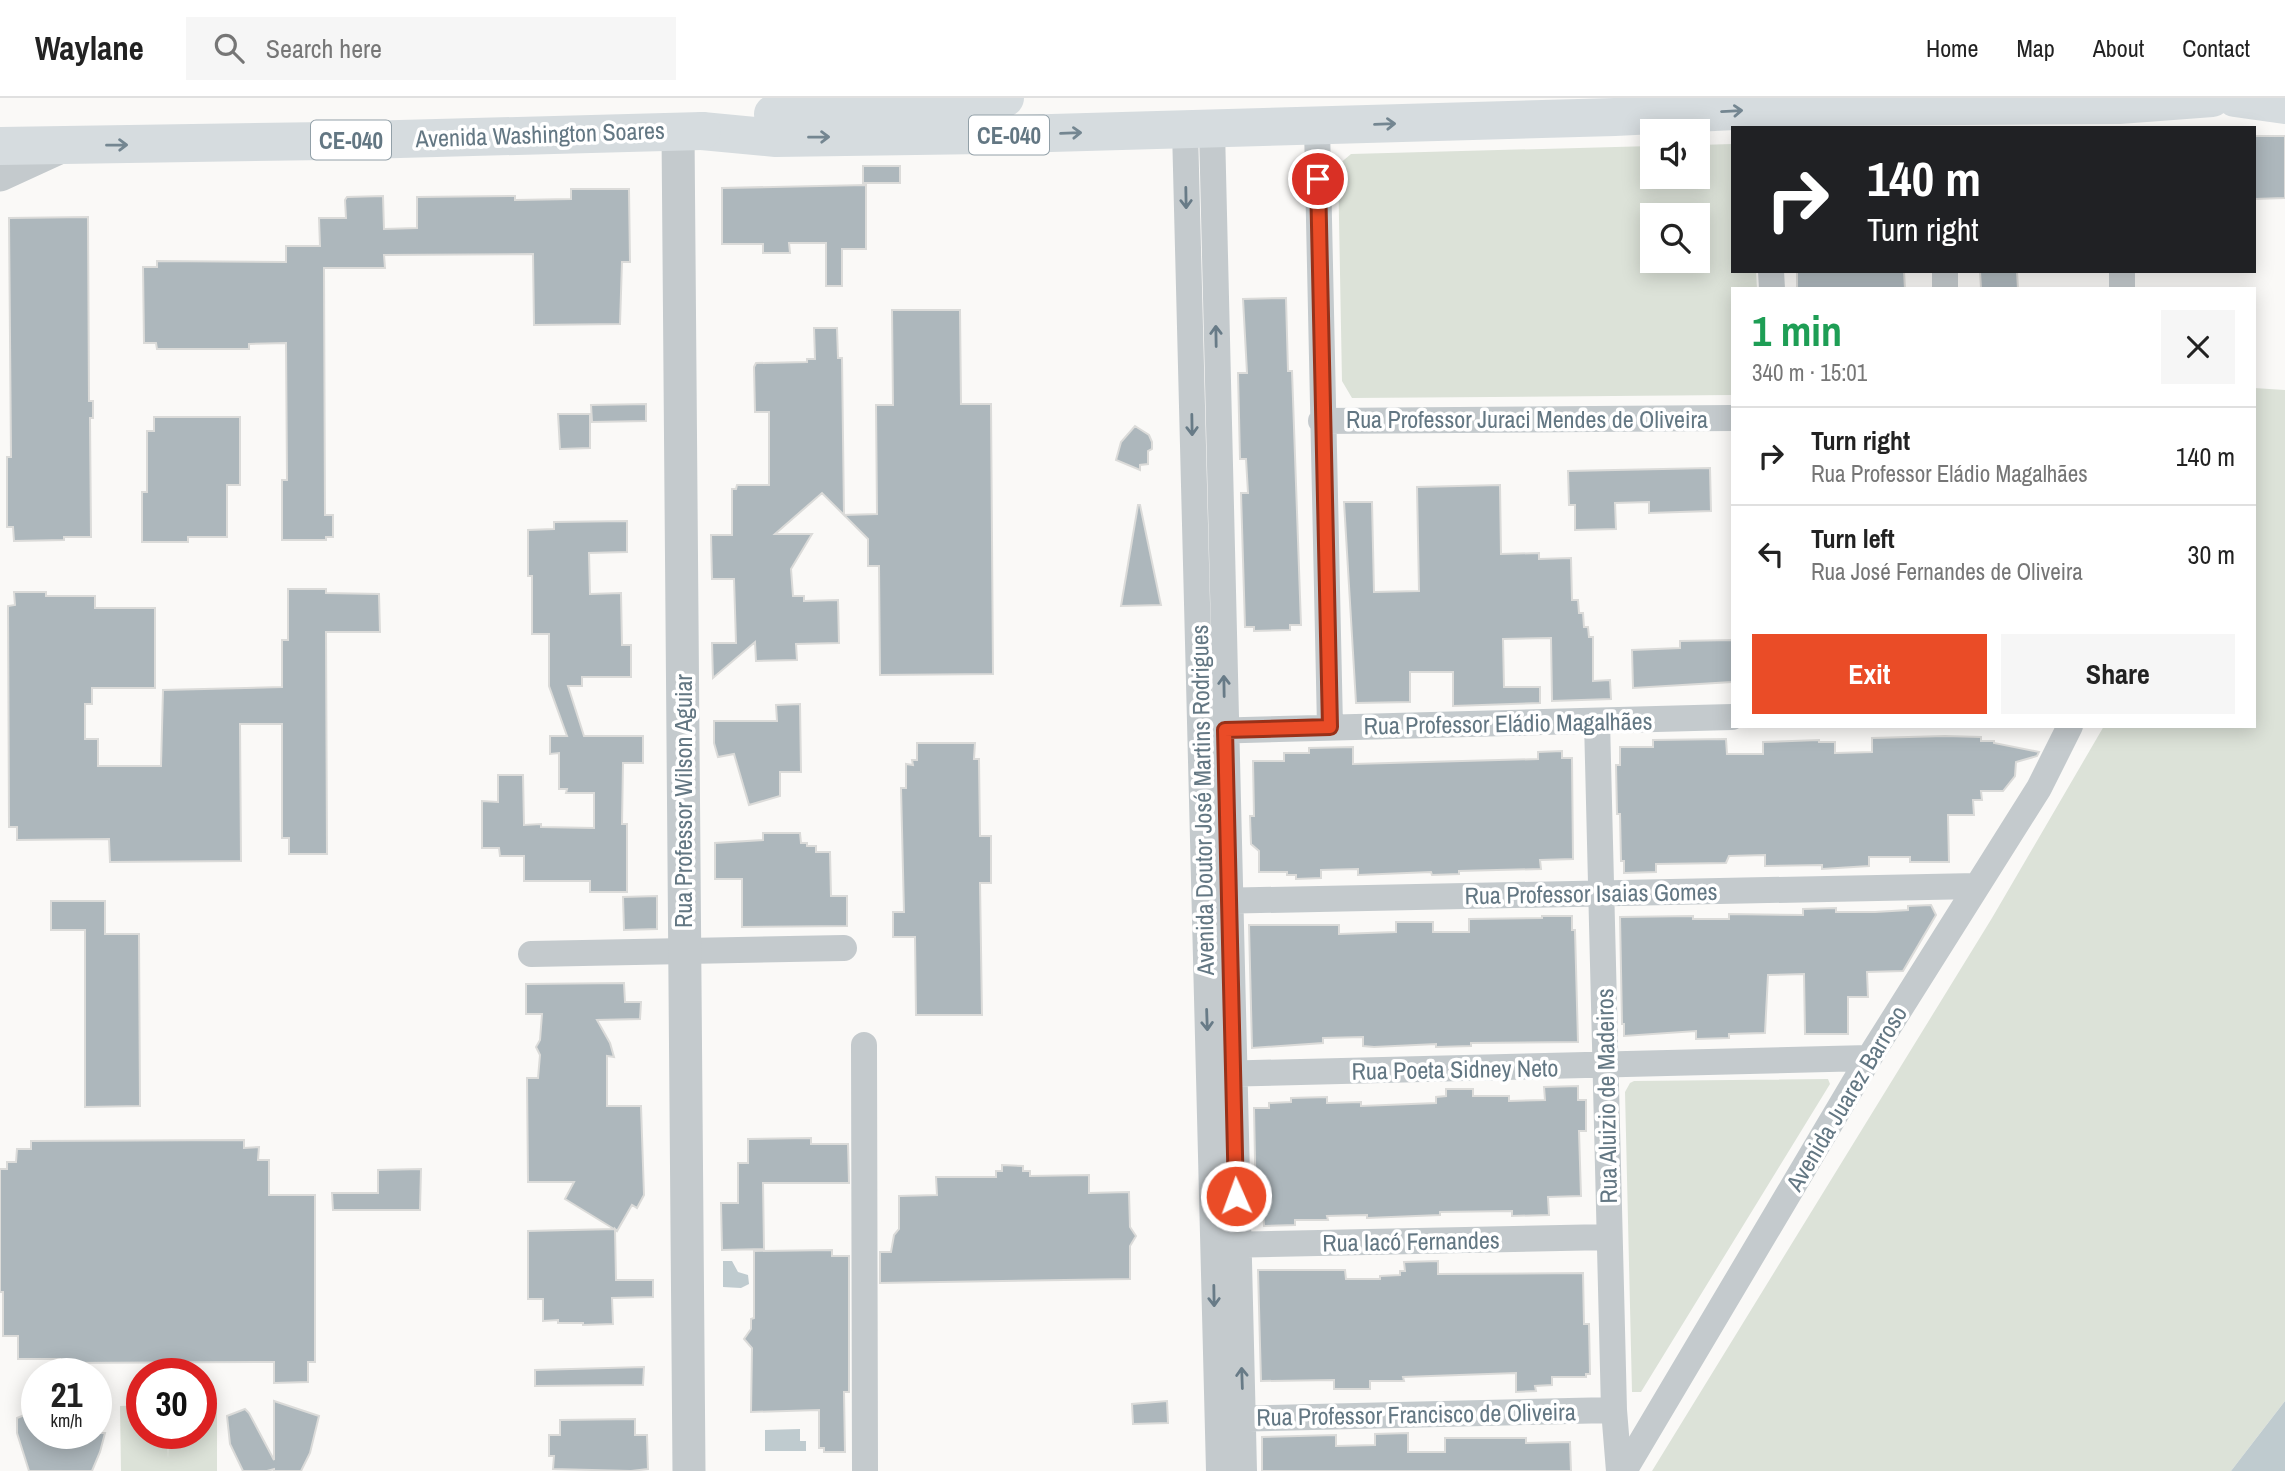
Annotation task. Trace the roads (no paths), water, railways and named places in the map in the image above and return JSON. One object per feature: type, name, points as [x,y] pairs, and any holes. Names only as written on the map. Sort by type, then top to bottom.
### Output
[{"type":"main road","name":"CE-040","points":[[1317,127],[1769,119],[1814,103],[1942,111],[2119,117],[2212,98]]},
{"type":"main road","points":[[2235,98],[2285,105]]},
{"type":"main road","name":"Avenida Washington Soares","points":[[690,131],[777,113],[997,99]]},
{"type":"main road","name":"Avenida Washington Soares","points":[[0,146],[690,131],[776,138],[1317,127]]},
{"type":"street","points":[[1317,127],[1321,421],[1330,727]]},
{"type":"street","name":"Avenida Doutor José Martins Rodrigues","points":[[1198,130],[1230,1418],[1219,1471]]},
{"type":"street","name":"Rua Professor Wilson Aguiar","points":[[689,1471],[684,951],[690,131]]},
{"type":"street","points":[[0,175],[65,145]]},
{"type":"street","name":"Rua Professor Juraci Mendes de Oliveira","points":[[1321,421],[1731,418]]},
{"type":"street","name":"Rua Professor Eládio Magalhães","points":[[1212,731],[1731,718]]},
{"type":"street","name":"Rua Aluizio de Madeiros","points":[[1597,721],[1614,1410],[1622,1471]]},
{"type":"street","name":"Avenida Juarez Barroso","points":[[1622,1471],[1869,1058],[2039,788],[2069,728]]},
{"type":"street","name":"Rua Professor Isaias Gomes","points":[[1216,901],[1977,886]]},
{"type":"street","points":[[531,954],[844,948]]},
{"type":"street","points":[[864,1045],[865,1471]]},
{"type":"street","name":"Rua Poeta Sidney Neto","points":[[1221,1074],[1869,1058]]},
{"type":"street","name":"Rua Iacó Fernandes","points":[[1226,1245],[1609,1237]]},
{"type":"street","name":"Rua Professor Francisco de Oliveira","points":[[1230,1418],[1614,1410]]},
{"type":"street","name":"Avenida Doutor José Martins Rodrigues","points":[[1230,1418],[1244,1471]]}]
